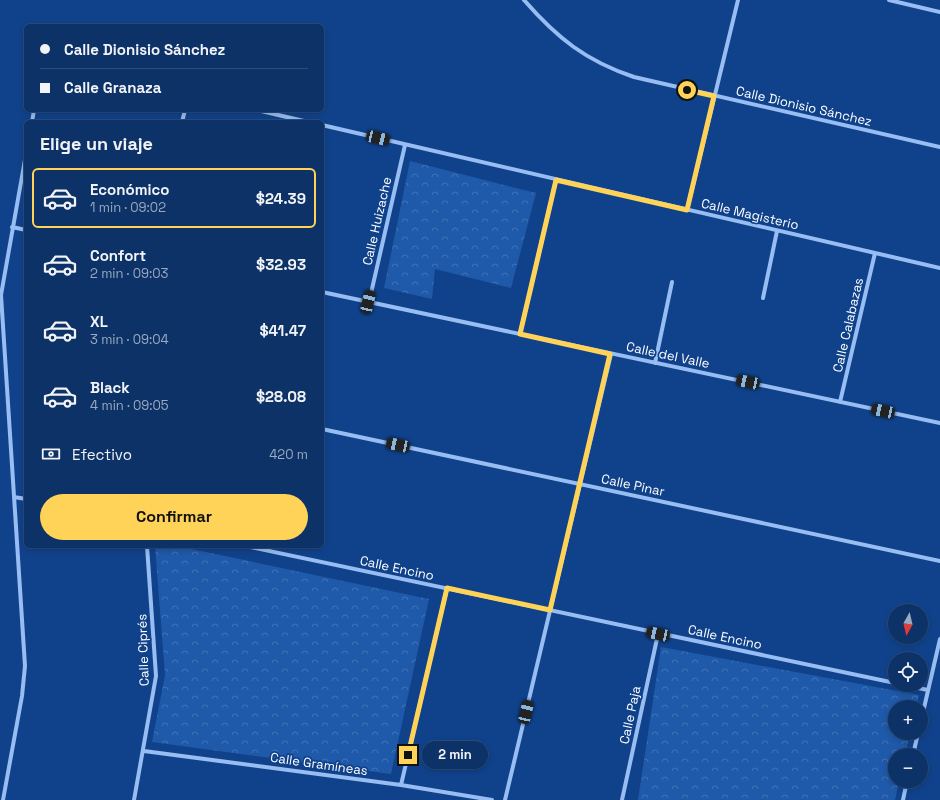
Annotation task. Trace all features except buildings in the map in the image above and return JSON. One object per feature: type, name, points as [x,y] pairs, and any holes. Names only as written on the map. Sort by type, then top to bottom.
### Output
[{"type":"street","name":"Calle Dionisio Sánchez","points":[[524,0],[559,37],[593,60],[613,70],[634,77],[714,96],[940,147]]},
{"type":"street","points":[[687,210],[738,0]]},
{"type":"street","points":[[889,0],[940,12]]},
{"type":"street","points":[[266,112],[300,120]]},
{"type":"street","name":"Calle Magisterio","points":[[324,125],[940,268]]},
{"type":"street","name":"Calle Huizache","points":[[368,302],[405,145]]},
{"type":"street","points":[[3,800],[22,696],[25,666],[1,302],[2,281],[24,164]]},
{"type":"street","points":[[520,334],[556,180]]},
{"type":"street","points":[[12,227],[24,230]]},
{"type":"street","points":[[763,298],[777,231]]},
{"type":"street","name":"Calle Calabazas","points":[[840,402],[875,253]]},
{"type":"street","points":[[655,363],[672,282]]},
{"type":"street","name":"Calle del Valle","points":[[324,292],[940,423]]},
{"type":"street","points":[[505,800],[610,354]]},
{"type":"street","name":"Calle Pinar","points":[[324,429],[940,561]]},
{"type":"street","points":[[14,497],[24,500]]},
{"type":"street","name":"Calle Ciprés","points":[[134,800],[144,751],[156,676],[147,548]]},
{"type":"street","name":"Calle Encino","points":[[256,548],[888,682]]},
{"type":"street","points":[[401,785],[447,588]]},
{"type":"street","name":"Calle Paja","points":[[622,800],[658,634]]},
{"type":"street","points":[[928,690],[940,639]]},
{"type":"street","name":"Calle Gramíneas","points":[[144,751],[401,785],[492,800]]},
{"type":"street","points":[[903,800],[906,788]]},
{"type":"green space","points":[[410,161],[536,193],[511,288],[435,269],[432,299],[384,288]]},
{"type":"green space","points":[[155,548],[187,548],[429,599],[391,774],[152,742],[165,675]]},
{"type":"green space","points":[[661,647],[888,689],[888,692],[903,692],[919,695],[918,700],[888,700],[888,740],[908,740],[907,748],[888,748],[888,788],[898,788],[895,800],[638,800]]},
{"type":"route","points":[[408,755],[447,588],[550,610],[610,354],[520,334],[556,180],[687,210],[714,96],[687,90]]}]
